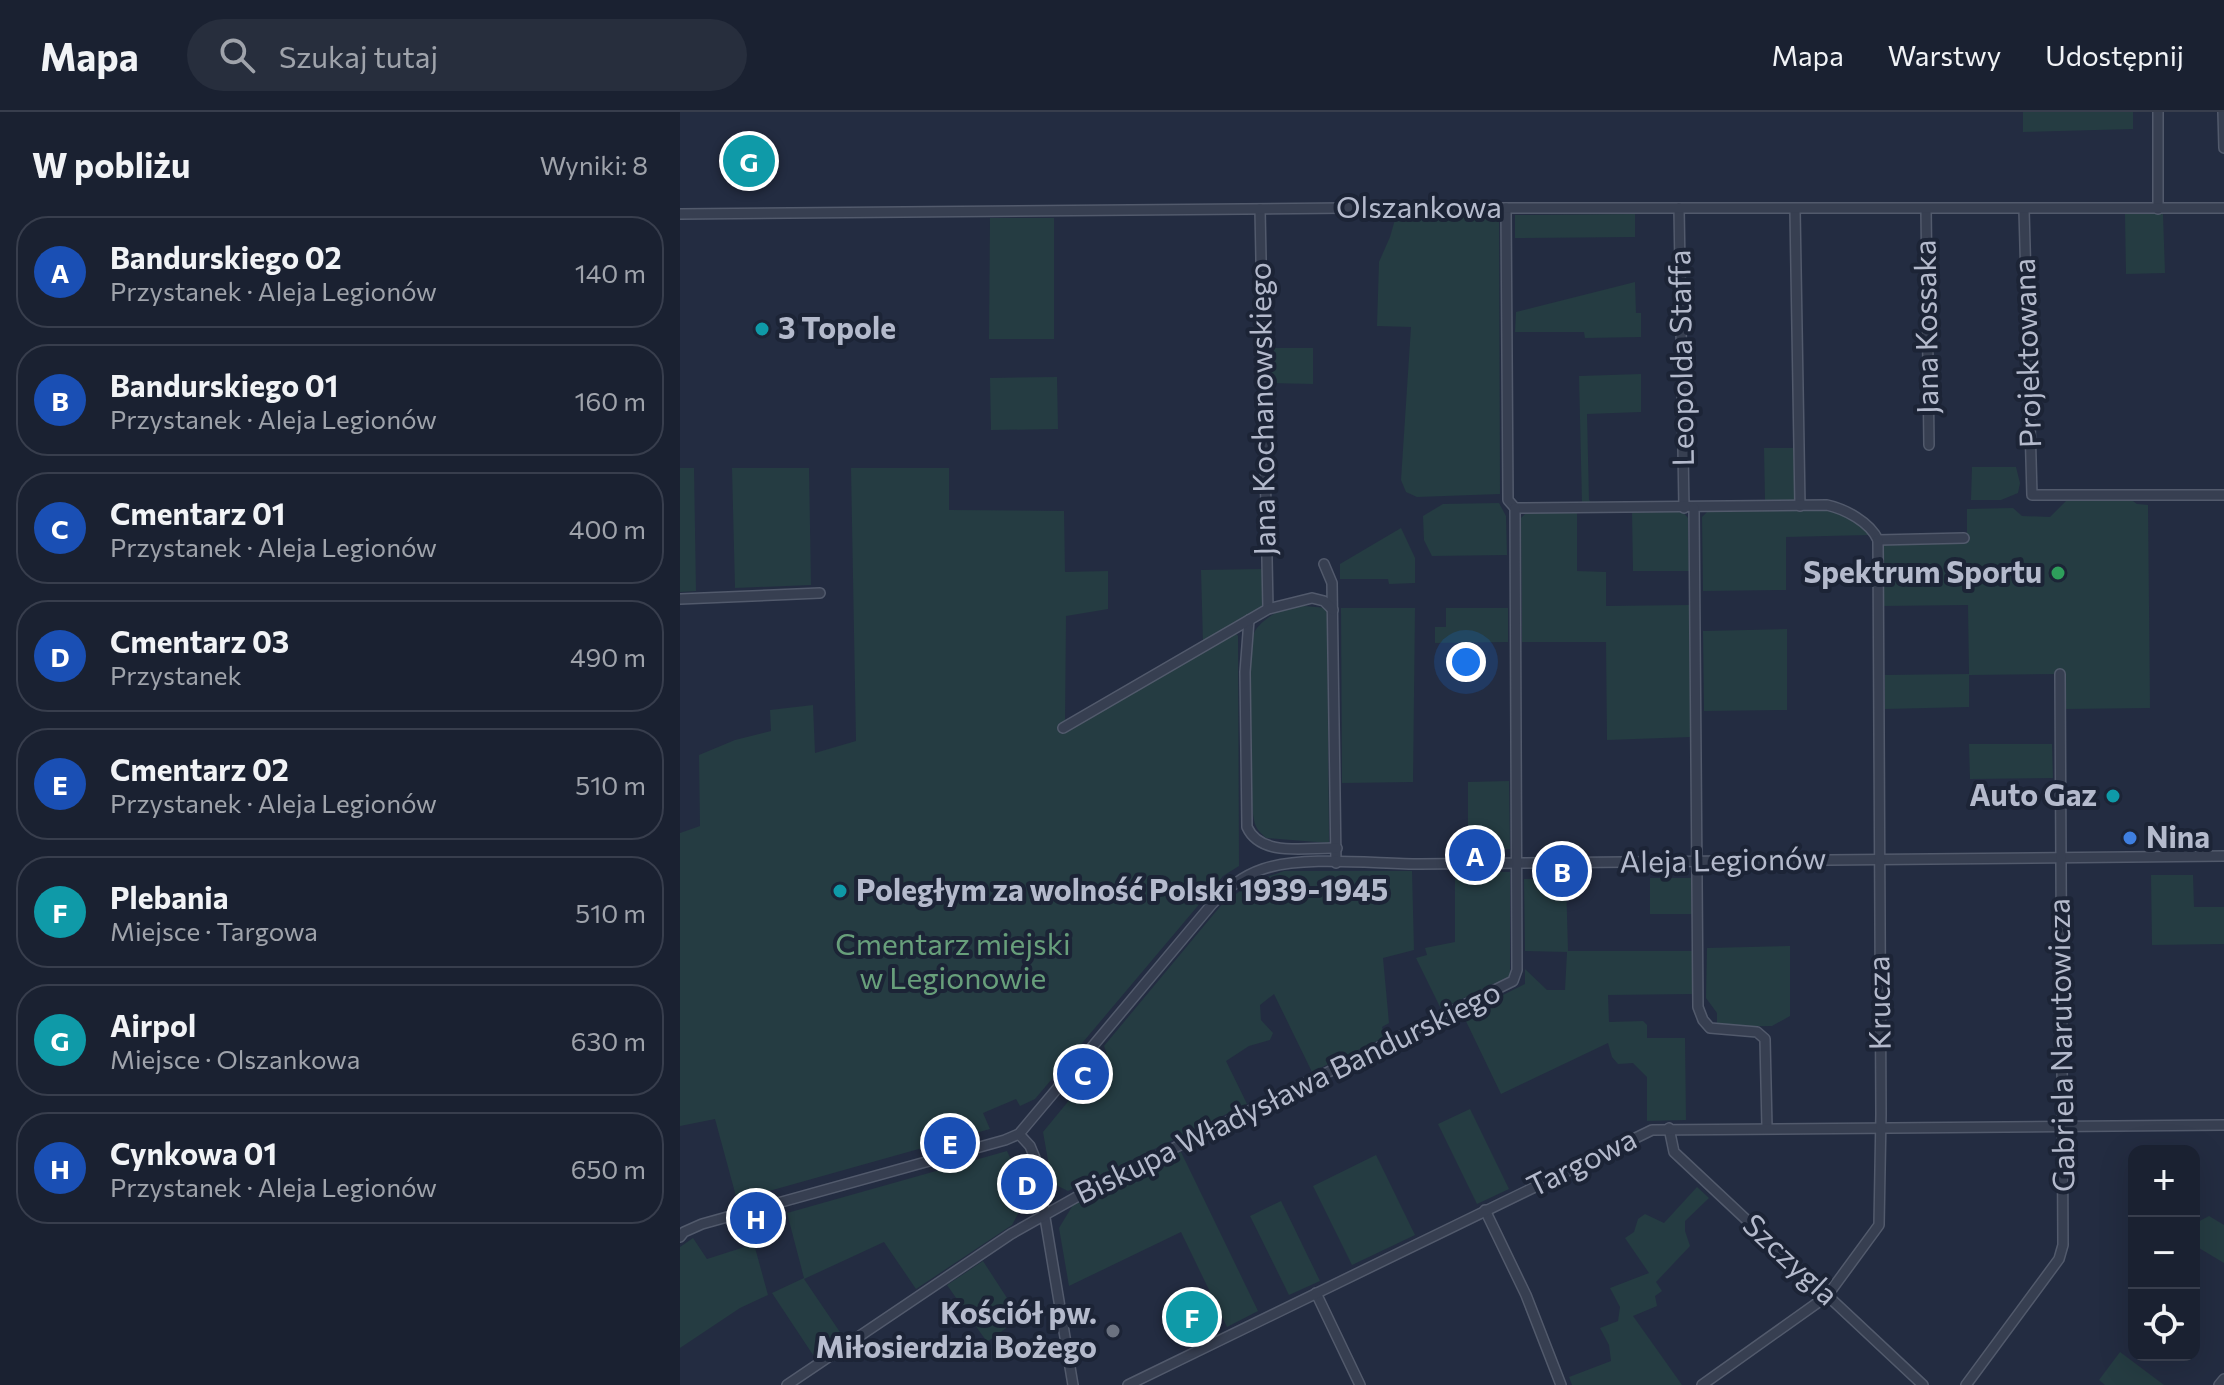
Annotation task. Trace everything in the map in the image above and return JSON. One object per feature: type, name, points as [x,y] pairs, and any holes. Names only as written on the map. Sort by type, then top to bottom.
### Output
[{"type":"street","points":[[2158,112],[2158,209]]},
{"type":"street","points":[[2223,112],[2224,148]]},
{"type":"street","name":"Olszankowa","points":[[680,214],[1506,208],[2224,208]]},
{"type":"street","name":"Biskupa Władysława Bandurskiego","points":[[794,1383],[1011,1234],[1113,1177],[1513,981],[1517,970],[1515,508],[1508,500],[1506,208]]},
{"type":"street","name":"Leopolda Staffa","points":[[1679,208],[1689,508],[1698,1007],[1710,1028],[1757,1032],[1765,1039],[1767,1128]]},
{"type":"street","name":"Jana Kochanowskiego","points":[[1260,209],[1268,609]]},
{"type":"street","name":"Jana Kossaka","points":[[1926,209],[1929,445]]},
{"type":"street","points":[[1795,210],[1800,506]]},
{"type":"street","name":"Projektowana","points":[[2024,210],[2032,495],[2224,495]]},
{"type":"street","points":[[1515,508],[1835,507],[1873,531],[1878,540],[1964,538]]},
{"type":"street","name":"Krucza","points":[[1702,1385],[1827,1296],[1879,1225],[1878,540]]},
{"type":"street","points":[[1324,564],[1332,583],[1336,863]]},
{"type":"street","points":[[680,599],[820,593]]},
{"type":"street","points":[[1063,728],[1268,609],[1312,598],[1324,601],[1333,610]]},
{"type":"street","points":[[1249,620],[1245,672],[1247,827],[1253,839],[1269,847],[1337,848]]},
{"type":"street","name":"Gabriela Narutowicza","points":[[1966,1385],[2061,1254],[2063,1245],[2060,674]]},
{"type":"street","name":"Aleja Legionów","points":[[1019,1134],[1202,914],[1227,888],[1266,868],[1297,863],[2224,856]]},
{"type":"street","name":"Targowa","points":[[1128,1385],[1645,1132],[1669,1128],[2224,1125]]},
{"type":"street","name":"Szczygla","points":[[1669,1128],[1674,1152],[1923,1385]]},
{"type":"street","points":[[681,1233],[702,1224],[1019,1134],[1034,1155],[1073,1385]]},
{"type":"street","points":[[1485,1210],[1526,1295],[1561,1385]]},
{"type":"street","points":[[1316,1293],[1360,1385]]},
{"type":"street","points":[[2219,1385],[2224,1379]]},
{"type":"green space","points":[[2023,112],[2133,112],[2133,129],[2023,132]]},
{"type":"green space","points":[[1635,214],[1635,237],[1515,238],[1515,215]]},
{"type":"green space","points":[[2125,214],[2163,214],[2165,273],[2126,274]]},
{"type":"green space","points":[[1499,215],[1500,494],[1417,497],[1406,492],[1401,480],[1411,327],[1377,326],[1379,262],[1396,216]]},
{"type":"green space","points":[[990,218],[1054,218],[1054,339],[989,339]]},
{"type":"green space","points":[[1635,282],[1636,313],[1641,313],[1641,337],[1585,338],[1584,332],[1515,332],[1516,312]]},
{"type":"green space","points":[[1265,348],[1313,348],[1313,384],[1266,383]]},
{"type":"green space","points":[[1641,374],[1641,412],[1587,414],[1589,500],[1592,503],[1582,503],[1579,376]]},
{"type":"green space","points":[[1057,377],[1058,429],[991,430],[990,378]]},
{"type":"green space","points":[[1764,448],[1796,448],[1798,500],[1765,501]]},
{"type":"green space","points":[[1972,467],[2016,467],[2020,483],[2018,493],[2001,500],[1971,500]]},
{"type":"green space","points":[[680,468],[694,468],[696,591],[680,592]]},
{"type":"green space","points":[[732,468],[809,468],[811,585],[735,588]]},
{"type":"green space","name":"Cmentarz miejski w Legionowie","points":[[851,468],[949,468],[949,510],[1064,511],[1065,572],[1108,571],[1108,609],[1066,616],[1065,723],[1059,728],[1061,734],[1235,632],[1238,636],[1239,866],[1223,876],[1035,1099],[1020,1106],[1016,1099],[983,1113],[990,1129],[737,1200],[715,1119],[680,1126],[680,833],[700,826],[699,755],[735,740],[771,731],[770,710],[813,705],[815,753],[856,741]]},
{"type":"green space","name":"Spektrum Sportu","points":[[2068,499],[2130,499],[2137,504],[2148,505],[2150,708],[2066,709],[2066,674],[2060,674],[1969,675],[1969,707],[1885,709],[1885,675],[1969,674],[1968,605],[1884,606],[1884,544],[1967,541],[1967,509],[2013,508],[2022,516],[2050,517]]},
{"type":"green space","points":[[1499,503],[1506,516],[1507,555],[1432,556],[1424,540],[1423,516],[1443,504]]},
{"type":"green space","points":[[1833,509],[1857,523],[1869,535],[1786,537],[1786,590],[1703,591],[1702,517],[1709,510]]},
{"type":"green space","points":[[1577,511],[1577,571],[1606,572],[1606,606],[1689,605],[1691,737],[1607,740],[1606,642],[1522,642],[1521,518],[1527,512]]},
{"type":"green space","points":[[1632,511],[1682,511],[1688,518],[1689,571],[1633,571]]},
{"type":"green space","points":[[1401,528],[1415,558],[1415,583],[1389,584],[1388,579],[1340,579],[1340,564]]},
{"type":"green space","points":[[1263,569],[1264,608],[1203,643],[1201,570]]},
{"type":"green space","points":[[1293,605],[1327,608],[1329,843],[1266,838],[1256,826],[1252,809],[1248,727],[1251,646],[1254,633],[1261,624]]},
{"type":"green space","points":[[1341,608],[1415,608],[1413,782],[1342,783]]},
{"type":"green space","points":[[1446,608],[1508,608],[1508,642],[1435,643],[1435,627],[1446,627]]},
{"type":"green space","points":[[1787,629],[1787,710],[1704,711],[1703,631]]},
{"type":"green space","points":[[1969,744],[2052,744],[2053,778],[1970,779]]},
{"type":"green space","points":[[1509,781],[1510,849],[1468,851],[1468,782]]},
{"type":"green space","points":[[1284,871],[1412,871],[1414,950],[1383,958],[1389,1023],[1382,1027],[1385,1037],[1312,1072],[1274,994],[1260,1005],[1261,1020],[1273,1033],[1270,1040],[1249,1046],[1226,1061],[1247,1104],[1068,1191],[1052,1183],[1043,1132],[1107,1054],[1104,1046],[1223,903],[1253,882]]},
{"type":"green space","points":[[1455,871],[1510,872],[1510,976],[1441,1009],[1416,958],[1427,955],[1425,948],[1455,942]]},
{"type":"green space","points":[[2151,875],[2193,875],[2194,907],[2224,907],[2224,944],[2152,945]]},
{"type":"green space","points":[[1650,878],[1691,878],[1692,914],[1650,914]]},
{"type":"green space","points":[[1524,879],[1566,879],[1568,951],[1692,951],[1692,994],[1608,995],[1609,1022],[1643,1021],[1647,1025],[1647,1038],[1685,1038],[1686,1120],[1647,1121],[1647,1077],[1633,1063],[1618,1064],[1612,1057],[1608,1043],[1501,1094],[1463,1015],[1525,984],[1525,969],[1547,990],[1565,990],[1567,952],[1525,951]]},
{"type":"green space","points":[[1790,946],[1790,1016],[1772,1026],[1717,1027],[1717,1013],[1706,998],[1707,948]]},
{"type":"green space","points":[[1470,1109],[1509,1189],[1477,1204],[1438,1124]]},
{"type":"green space","points":[[1007,1151],[1013,1164],[1023,1163],[1028,1195],[1012,1225],[916,1289],[884,1242],[804,1279],[844,1338],[815,1358],[772,1293],[804,1278],[787,1213]]},
{"type":"green space","points":[[1181,1152],[1258,1311],[1227,1327],[1181,1232],[1069,1286],[1059,1228],[1073,1205]]},
{"type":"green space","points":[[1376,1155],[1415,1235],[1352,1265],[1313,1186]]},
{"type":"green space","points":[[1697,1187],[1709,1198],[1685,1221],[1690,1246],[1656,1282],[1662,1291],[1655,1296],[1657,1306],[1633,1316],[1682,1385],[1572,1385],[1569,1377],[1611,1361],[1609,1345],[1600,1328],[1618,1321],[1620,1307],[1610,1288],[1649,1273],[1625,1238],[1634,1232],[1638,1219],[1645,1214],[1664,1223]]},
{"type":"green space","points":[[1281,1201],[1320,1281],[1289,1295],[1250,1216]]},
{"type":"green space","points":[[2209,1216],[2224,1225],[2224,1263],[2200,1249],[2200,1221]]},
{"type":"green space","points":[[693,1238],[707,1259],[754,1244],[768,1295],[740,1308],[680,1348],[680,1247]]},
{"type":"green space","points":[[983,1261],[1020,1318],[987,1342],[947,1285]]},
{"type":"green space","points":[[2120,1352],[2128,1361],[2164,1385],[2105,1385],[2099,1380]]},
{"type":"place","name":"Airpol","points":[[749,161]]},
{"type":"place","name":"3 Topole","points":[[762,329]]},
{"type":"place","name":"Spektrum Sportu","points":[[2058,573]]},
{"type":"place","name":"Auto Gaz","points":[[2113,796]]},
{"type":"place","name":"Nina","points":[[2130,838]]},
{"type":"place","name":"Bandurskiego 02","points":[[1475,855]]},
{"type":"place","name":"Bandurskiego 01","points":[[1562,871]]},
{"type":"place","name":"Poległym za wolność Polski 1939-1945","points":[[840,891]]},
{"type":"place","name":"Cmentarz 01","points":[[1083,1074]]},
{"type":"place","name":"Cmentarz 02","points":[[950,1143]]},
{"type":"place","name":"Cmentarz 03","points":[[1027,1184]]},
{"type":"place","name":"Cynkowa 01","points":[[756,1218]]},
{"type":"place","name":"Plebania","points":[[1192,1317]]},
{"type":"place","name":"Kościół pw. Miłosierdzia Bożego","points":[[1113,1331]]}]
